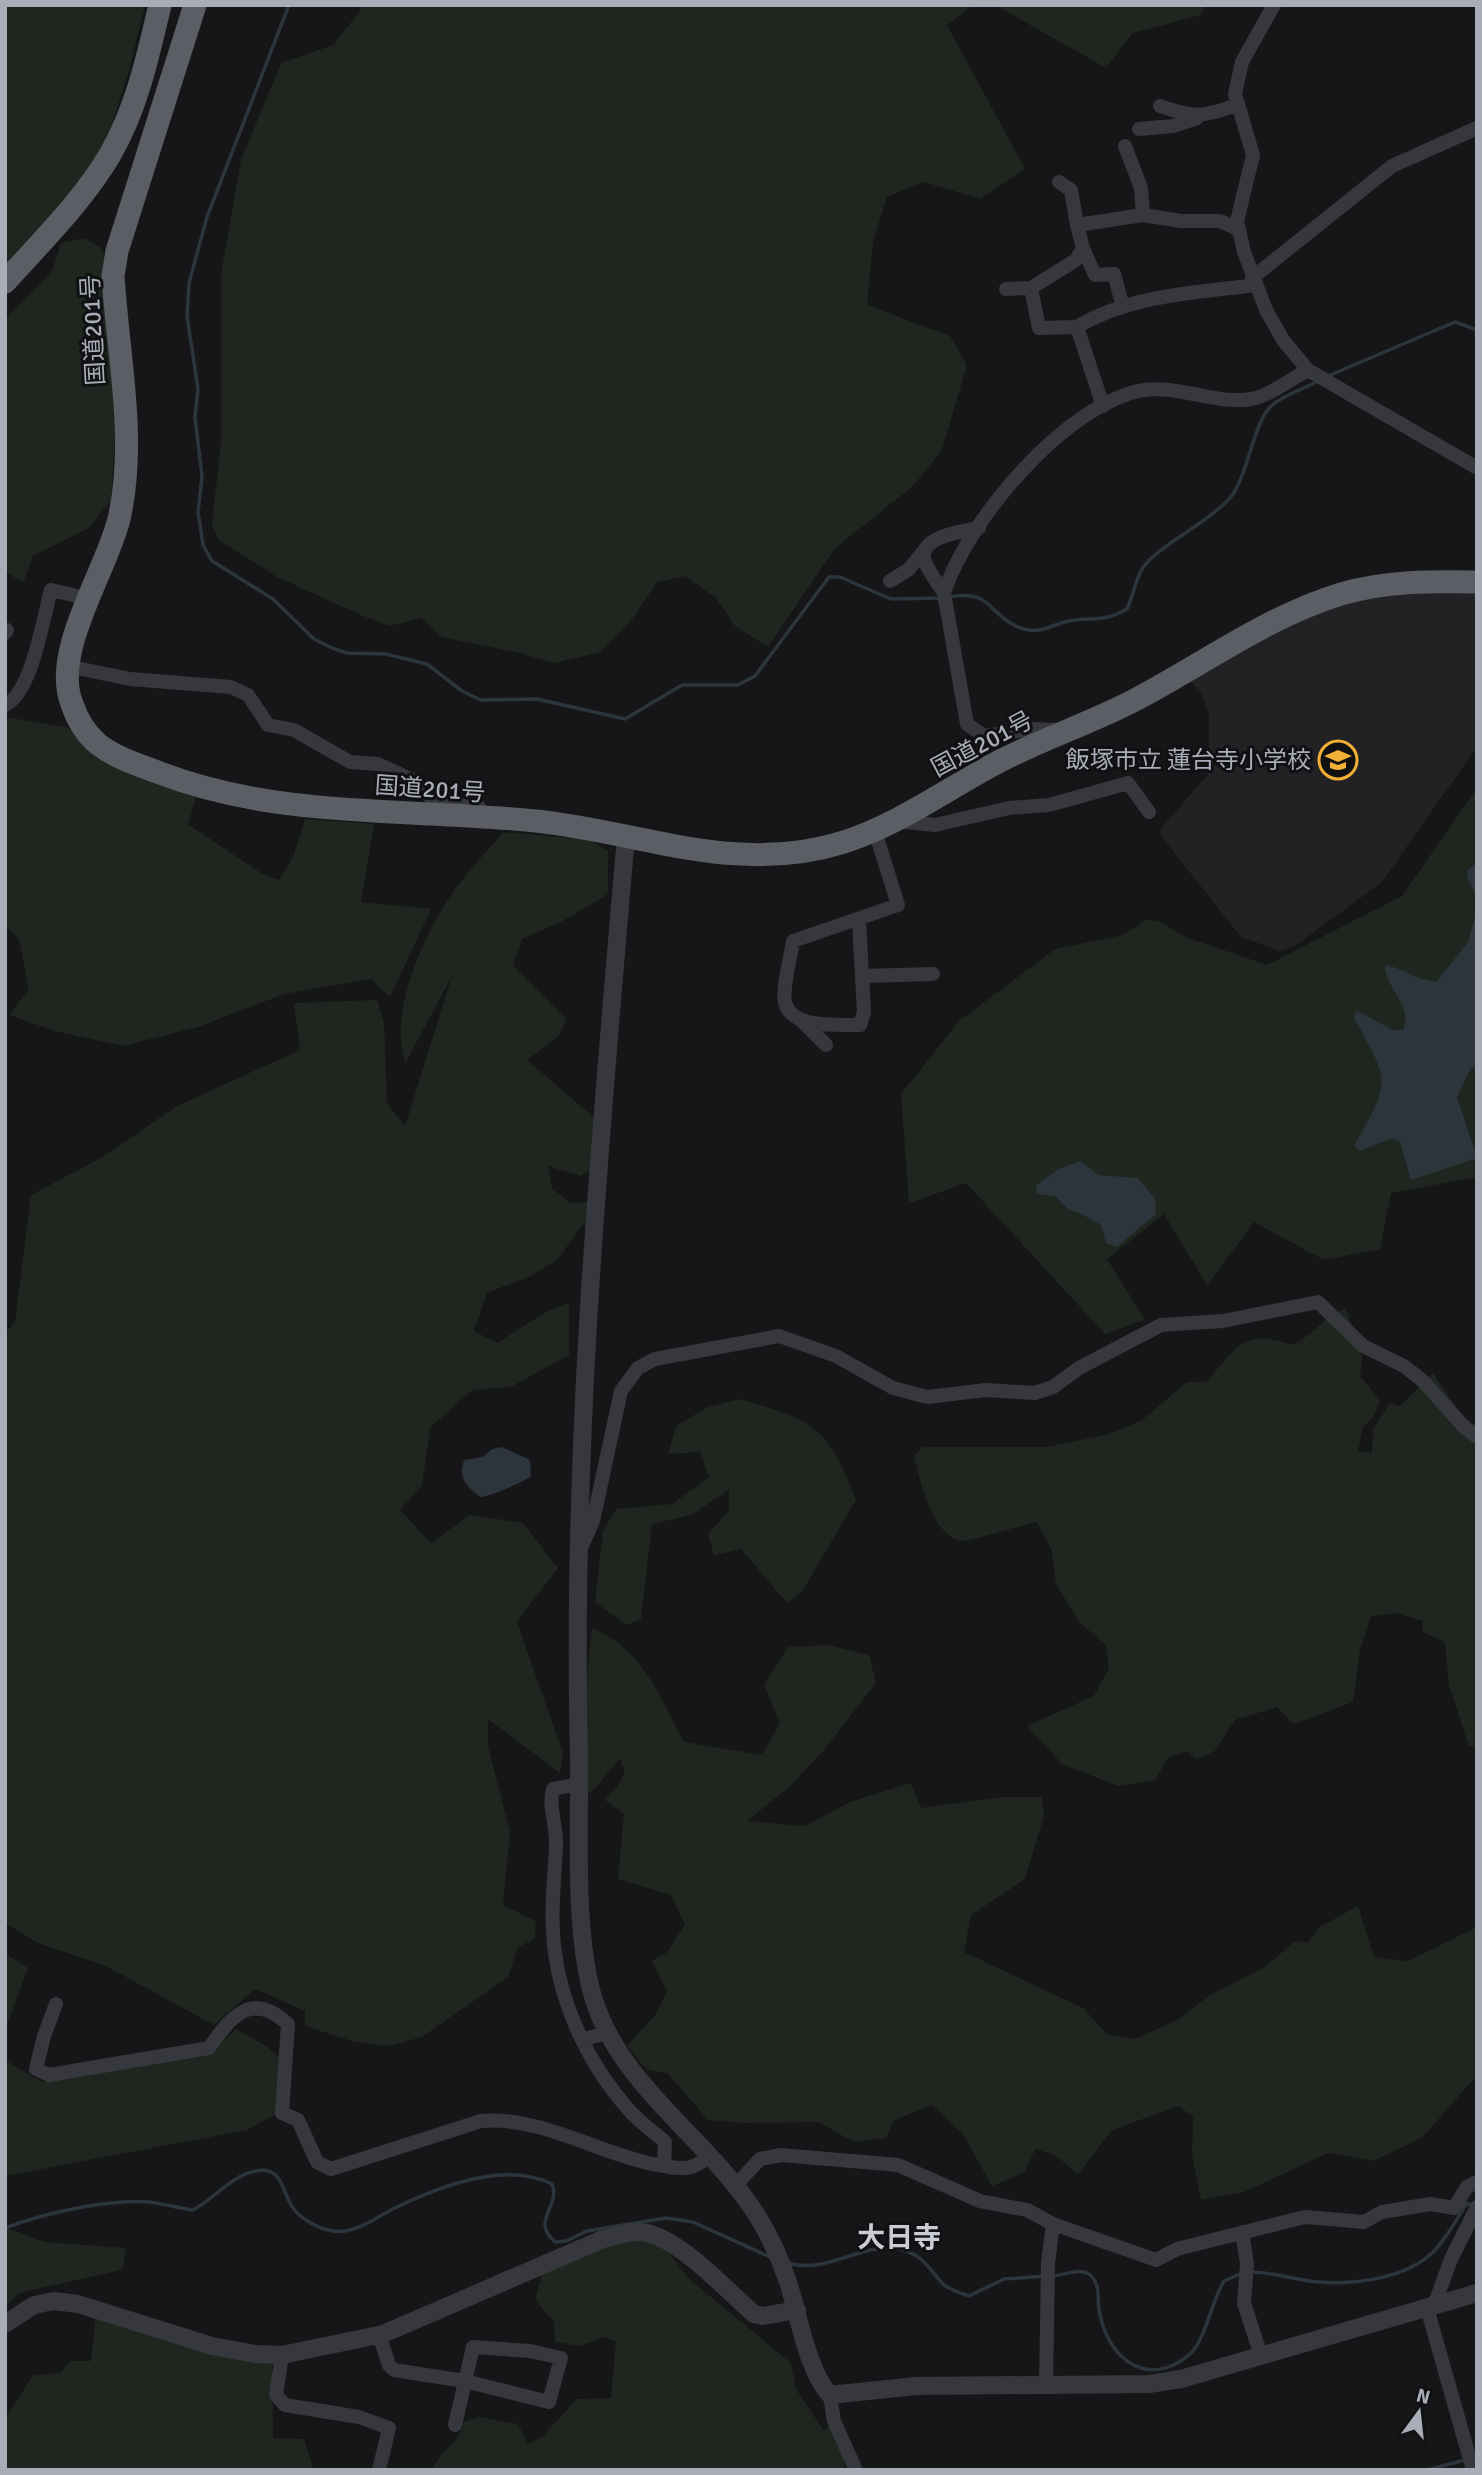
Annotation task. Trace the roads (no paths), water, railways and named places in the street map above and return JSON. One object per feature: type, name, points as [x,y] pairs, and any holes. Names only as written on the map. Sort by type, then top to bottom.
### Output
[{"type":"highway","points":[[5,282],[71,208],[110,154],[142,82],[160,5]]},
{"type":"highway","name":"国道201号","points":[[195,5],[117,251],[113,276],[128,444],[127,473],[117,526],[74,637],[66,666],[67,690],[73,707],[96,742],[129,761],[188,784],[266,801],[483,819],[533,820],[722,855],[753,856],[811,850],[875,831],[998,762],[1129,703],[1269,624],[1343,593],[1397,583],[1477,582]]},
{"type":"street","points":[[1274,5],[1242,62],[1235,94],[1254,155],[1237,221],[1254,282],[1283,340],[1308,370],[1477,468]]},
{"type":"street","points":[[1139,128],[1173,125],[1237,105]]},
{"type":"street","points":[[1160,106],[1189,116],[1202,117]]},
{"type":"street","points":[[1031,288],[1039,328],[1077,327],[1104,312],[1123,307],[1178,294],[1254,282],[1391,166],[1477,128]]},
{"type":"street","points":[[1125,146],[1141,188],[1143,215]]},
{"type":"street","points":[[1059,182],[1071,190],[1083,248],[1095,275],[1114,274],[1123,307]]},
{"type":"street","points":[[1077,225],[1143,215],[1181,221],[1220,221],[1238,229]]},
{"type":"street","points":[[1006,289],[1031,288],[1076,260],[1083,248]]},
{"type":"street","points":[[1077,327],[1103,406]]},
{"type":"street","points":[[944,593],[950,575],[979,527],[1010,484],[1040,451],[1103,406],[1124,395],[1147,390],[1253,399],[1308,370]]},
{"type":"street","points":[[890,581],[908,570],[930,543],[979,527]]},
{"type":"street","points":[[924,551],[924,559],[944,593],[967,724],[984,736],[1032,729],[1065,730]]},
{"type":"street","points":[[5,705],[20,694],[27,677],[51,590],[90,599]]},
{"type":"street","points":[[66,666],[130,679],[231,687],[248,695],[268,725],[294,730],[350,762],[378,764],[419,783],[430,797],[481,808],[483,819]]},
{"type":"street","points":[[896,820],[935,825],[1009,807],[1049,805],[1128,782],[1149,812]]},
{"type":"street","points":[[826,1045],[785,1003],[793,941],[859,921],[898,905],[875,831]]},
{"type":"street","points":[[626,836],[604,1100],[583,1418],[578,1554],[582,1935],[594,2002],[608,2032],[644,2086],[710,2157],[758,2218],[774,2248],[785,2272],[817,2380],[831,2395],[834,2421],[856,2470]]},
{"type":"street","points":[[799,1018],[809,1022],[860,1025],[864,1012],[859,921]]},
{"type":"street","points":[[862,976],[933,974]]},
{"type":"street","points":[[578,1554],[593,1521],[621,1391],[638,1368],[655,1359],[678,1353],[779,1336],[836,1356],[893,1388],[927,1397],[986,1390],[1035,1393],[1054,1387],[1079,1368],[1161,1325],[1223,1321],[1318,1301],[1363,1346],[1404,1366],[1423,1381],[1464,1427],[1477,1437]]},
{"type":"street","points":[[579,1784],[553,1789],[550,1802],[555,1817],[557,1841],[553,1932],[565,1999],[582,2040],[608,2085],[631,2113],[665,2142],[664,2166]]},
{"type":"street","points":[[57,2004],[44,2036],[36,2069],[49,2075],[209,2048],[229,2020],[240,2011],[253,2008],[278,2014],[288,2024],[282,2113],[298,2120],[317,2162],[331,2169],[481,2121],[499,2119],[527,2122],[623,2158],[664,2166],[690,2167],[710,2157]]},
{"type":"street","points":[[582,2040],[608,2032]]},
{"type":"street","points":[[734,2187],[760,2159],[781,2155],[898,2165],[980,2201],[1027,2210],[1053,2224],[1156,2260],[1177,2249],[1305,2217],[1364,2222],[1382,2212],[1430,2204],[1454,2208],[1467,2187],[1477,2182]]},
{"type":"street","points":[[1473,2470],[1430,2307],[1477,2207]]},
{"type":"street","points":[[1046,2385],[1048,2263],[1053,2224]]},
{"type":"street","points":[[5,2324],[34,2305],[54,2301],[79,2304],[221,2348],[282,2355],[379,2335],[603,2239],[632,2232],[650,2233],[671,2243],[754,2314],[763,2316],[797,2310]]},
{"type":"street","points":[[1242,2232],[1247,2264],[1244,2303],[1261,2356]]},
{"type":"street","points":[[831,2395],[916,2386],[1149,2384],[1181,2379],[1477,2293]]},
{"type":"street","points":[[379,2335],[389,2365],[394,2370],[465,2381],[549,2402],[561,2358],[530,2351],[473,2347],[465,2381],[455,2425]]},
{"type":"street","points":[[282,2355],[276,2395],[285,2405],[359,2417],[389,2428],[379,2470]]},
{"type":"waterway","points":[[289,5],[207,217],[189,283],[187,316],[198,389],[195,417],[202,477],[198,512],[203,545],[212,561],[273,599],[314,639],[332,648],[347,653],[386,654],[427,664],[462,691],[481,700],[537,699],[625,719],[682,685],[738,685],[755,676],[829,577],[840,577],[891,599],[941,598]]},
{"type":"waterway","points":[[1328,376],[1455,322],[1477,330]]},
{"type":"waterway","points":[[948,597],[974,596],[988,604],[1008,622],[1031,630],[1074,620],[1109,617],[1127,609],[1142,569],[1149,560],[1212,514],[1233,494],[1265,413],[1287,395],[1318,381]]},
{"type":"waterway","points":[[5,2228],[57,2212],[115,2203],[150,2202],[193,2210],[239,2177],[265,2170],[272,2172],[281,2182],[293,2208],[303,2218],[324,2229],[345,2231],[364,2225],[410,2201],[450,2185],[471,2179],[513,2175],[533,2177],[552,2184],[553,2200],[545,2227],[555,2242],[566,2241],[587,2231],[666,2218],[693,2222],[770,2257]]},
{"type":"waterway","points":[[1250,2272],[1340,2283],[1391,2275],[1407,2269],[1433,2252],[1467,2203],[1474,2206]]},
{"type":"waterway","points":[[788,2263],[817,2265],[873,2250],[899,2249],[920,2258],[946,2287],[969,2296],[1004,2279],[1046,2276]]},
{"type":"waterway","points":[[1053,2276],[1077,2272],[1090,2275],[1096,2284],[1105,2331],[1113,2345],[1122,2357],[1133,2365],[1160,2369],[1175,2364],[1190,2354],[1200,2340],[1224,2281],[1242,2273]]},
{"type":"waterway","points":[[1427,2470],[1465,2460]]},
{"type":"place","name":"飯塚市立 蓮台寺小学校","points":[[1338,760]]},
{"type":"district","name":"大日寺","points":[[899,2238]]}]
